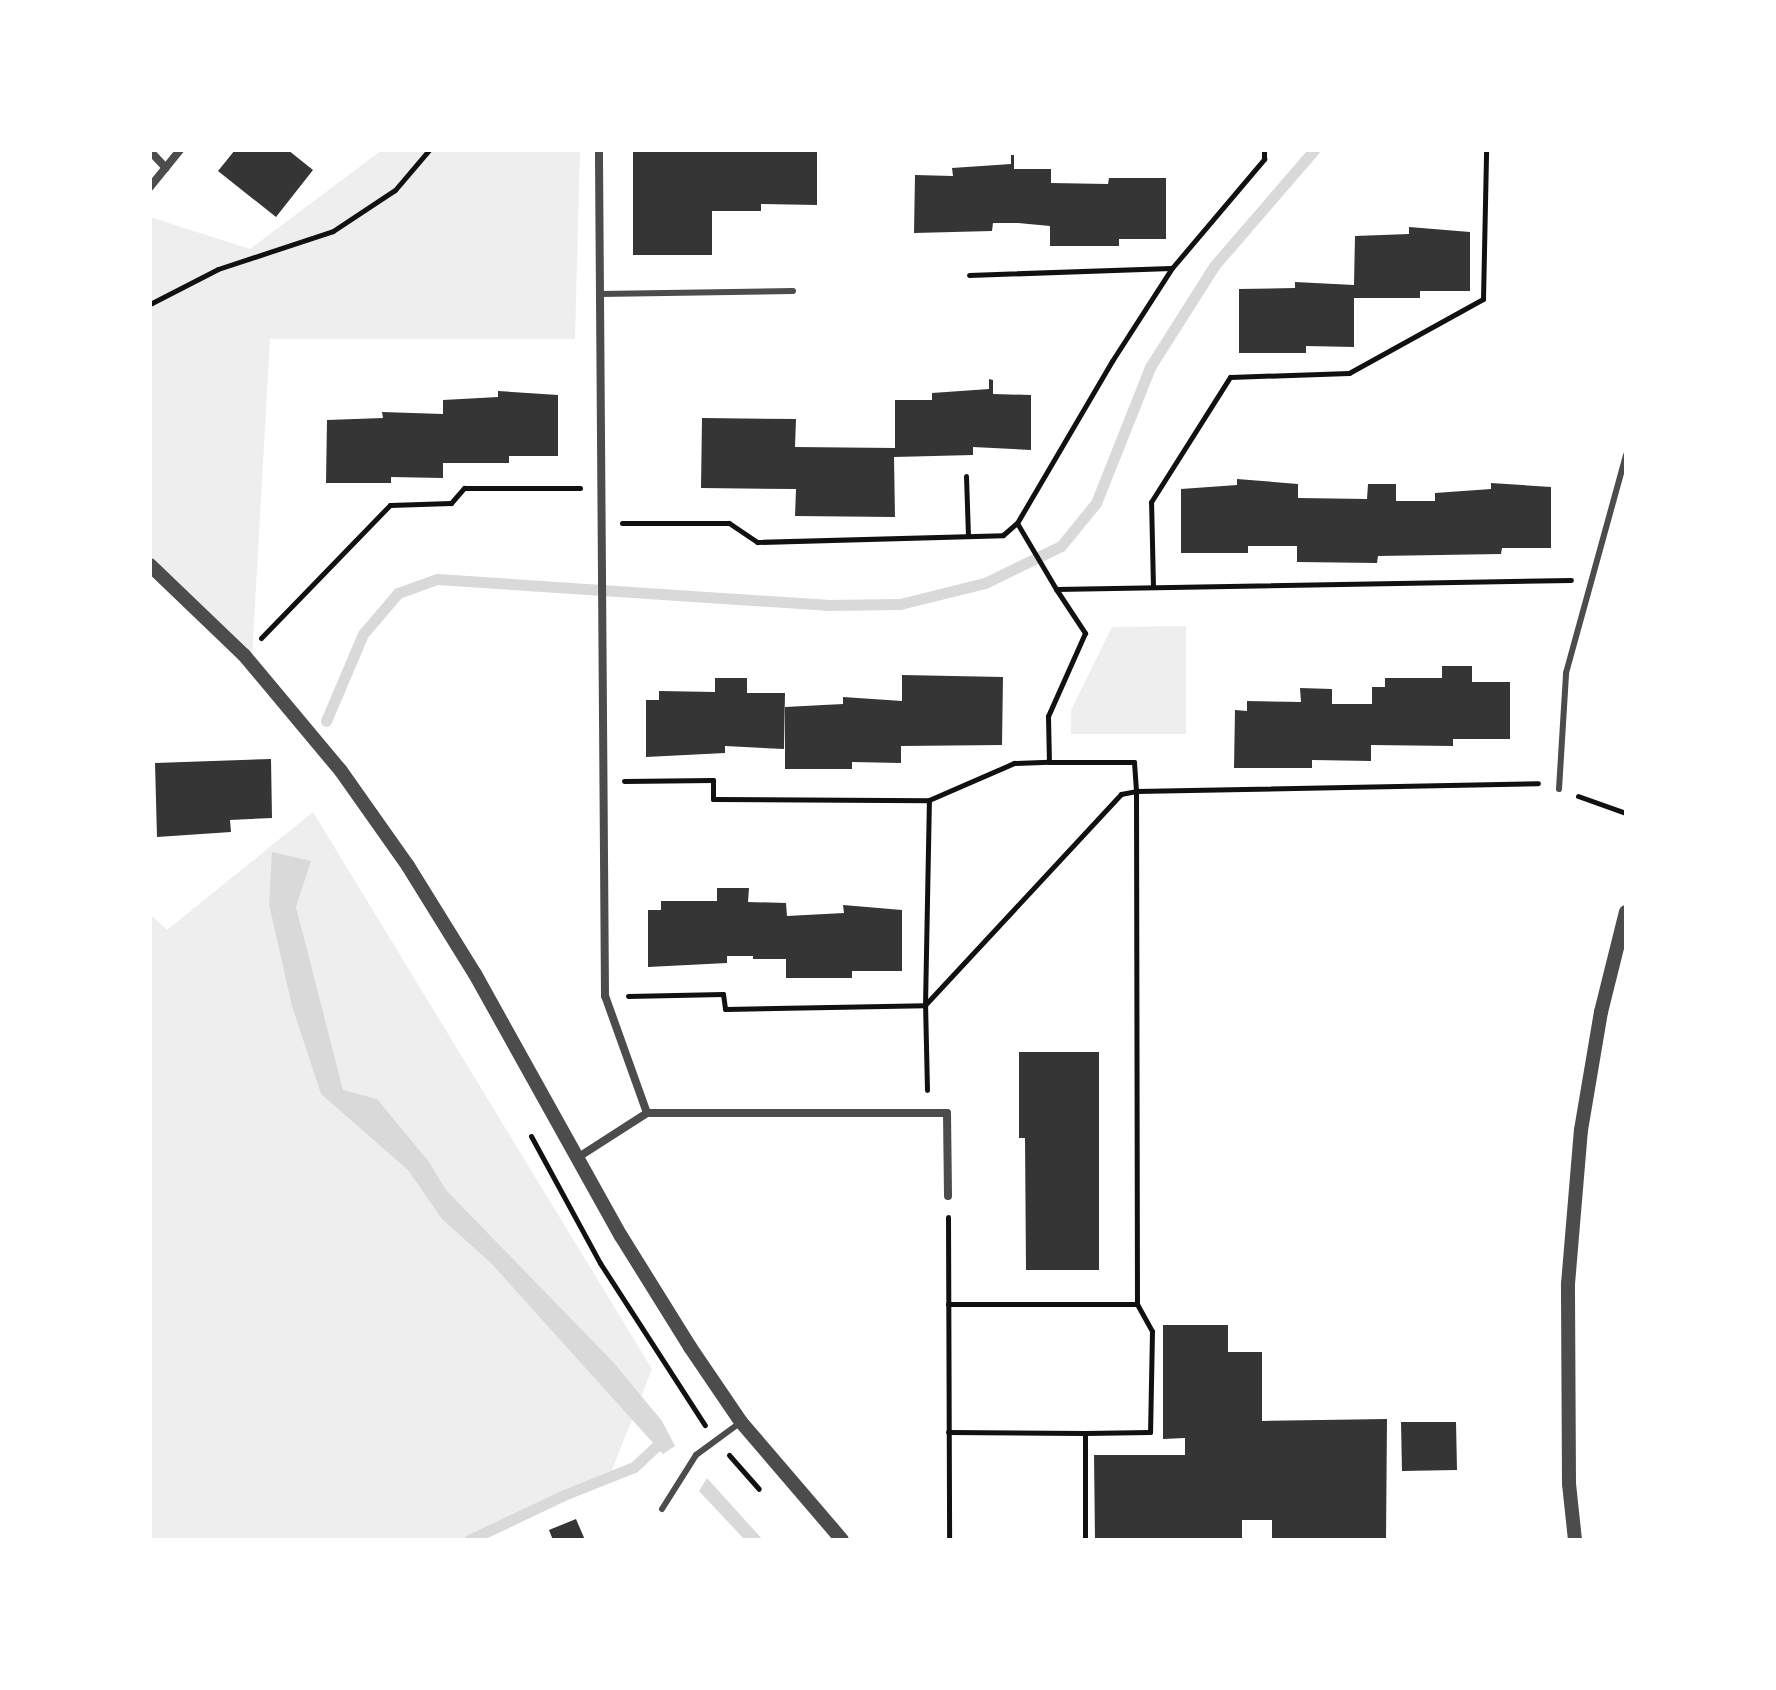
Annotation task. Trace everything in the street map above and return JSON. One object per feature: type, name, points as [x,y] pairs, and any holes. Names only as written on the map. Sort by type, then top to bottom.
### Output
[{"type":"street","points":[[150,187],[180,150]]},
{"type":"street","points":[[599,150],[605,996],[647,1113]]},
{"type":"street","points":[[150,151],[166,168]]},
{"type":"street","points":[[150,565],[244,655],[341,771],[408,866],[475,974],[577,1158],[690,1347],[741,1422],[842,1540]]},
{"type":"street","points":[[1575,1540],[1569,1484],[1568,1284],[1581,1130],[1601,1012],[1626,912]]},
{"type":"street","points":[[577,1158],[647,1113],[947,1113],[948,1196]]},
{"type":"lane","points":[[600,294],[793,291]]},
{"type":"lane","points":[[1559,789],[1566,673],[1626,455]]},
{"type":"lane","points":[[662,1509],[696,1455],[741,1422]]},
{"type":"path","points":[[150,304],[218,269],[333,231],[395,190],[429,150]]},
{"type":"path","points":[[602,523],[729,523],[757,542],[1003,535],[1017,523],[1112,361],[1172,268],[1264,159],[1264,150]]},
{"type":"path","points":[[1153,587],[1151,502],[1230,377],[1349,373],[1483,299],[1486,150]]},
{"type":"path","points":[[969,275],[1172,268]]},
{"type":"path","points":[[966,476],[968,536]]},
{"type":"path","points":[[244,655],[390,505],[451,503],[464,488],[601,488]]},
{"type":"path","points":[[1017,523],[1045,573],[1085,633],[1048,716],[1049,762]]},
{"type":"path","points":[[1056,589],[1592,580]]},
{"type":"path","points":[[604,781],[713,780],[713,799],[929,800],[1014,763],[1134,762],[1137,1304],[1152,1331],[1150,1432],[948,1432]]},
{"type":"path","points":[[605,996],[723,994],[725,1009],[925,1005],[1121,794],[1136,791],[1541,783],[1626,813]]},
{"type":"path","points":[[927,1113],[925,1005],[929,800]]},
{"type":"path","points":[[527,1129],[600,1263],[715,1439],[765,1495]]},
{"type":"path","points":[[948,1196],[949,1540]]},
{"type":"path","points":[[948,1304],[1137,1304]]},
{"type":"path","points":[[1085,1433],[1085,1540]]},
{"type":"shaded area","points":[[382,150],[580,150],[575,339],[270,339],[252,658],[150,557],[150,217],[250,249]]},
{"type":"shaded area","points":[[1186,626],[1186,734],[1071,734],[1071,710],[1112,627]]},
{"type":"shaded area","points":[[313,812],[652,1369],[610,1475],[470,1540],[150,1540],[150,914],[167,930]]},
{"type":"shaded area","points":[[272,852],[311,861],[296,907],[343,1090],[377,1099],[429,1162],[446,1190],[614,1363],[662,1421],[675,1446],[663,1454],[491,1263],[442,1219],[408,1170],[321,1094],[292,1006],[269,904]]},
{"type":"shaded area","points":[[707,1478],[763,1540],[745,1540],[699,1491]]},
{"type":"building","points":[[235,150],[288,150],[313,170],[276,217],[218,171]]},
{"type":"building","points":[[633,150],[817,150],[817,205],[761,204],[761,211],[712,211],[712,255],[633,255]]},
{"type":"building","points":[[1011,155],[1014,155],[1014,169],[1051,169],[1051,183],[1108,184],[1109,178],[1166,178],[1166,239],[1119,239],[1119,246],[1050,246],[1050,226],[1018,223],[993,223],[992,231],[914,233],[915,175],[953,176],[952,168],[1011,164]]},
{"type":"building","points":[[1409,227],[1470,232],[1470,291],[1420,291],[1420,298],[1354,298],[1354,347],[1306,346],[1306,353],[1239,353],[1239,289],[1295,288],[1295,282],[1354,285],[1355,236],[1409,234]]},
{"type":"building","points":[[989,379],[993,380],[993,394],[1031,395],[1031,450],[973,447],[973,455],[894,457],[895,517],[795,516],[796,489],[701,488],[702,418],[796,419],[795,447],[895,448],[895,400],[932,400],[932,393],[989,389]]},
{"type":"building","points":[[498,391],[558,395],[558,456],[509,456],[509,463],[443,463],[443,478],[391,477],[391,483],[326,483],[327,420],[383,418],[382,412],[443,414],[443,400],[498,397]]},
{"type":"building","points":[[1237,479],[1298,484],[1298,498],[1367,499],[1368,484],[1396,484],[1396,501],[1435,501],[1435,493],[1491,489],[1491,483],[1551,487],[1551,548],[1502,548],[1501,554],[1378,556],[1377,563],[1297,562],[1297,546],[1248,546],[1248,553],[1181,553],[1181,489],[1237,485]]},
{"type":"building","points":[[1442,666],[1472,666],[1472,682],[1510,682],[1510,739],[1453,739],[1453,746],[1371,745],[1371,761],[1312,760],[1312,768],[1234,768],[1235,710],[1247,711],[1247,701],[1301,702],[1300,688],[1332,689],[1332,704],[1372,704],[1372,687],[1385,687],[1385,678],[1442,678]]},
{"type":"building","points":[[902,675],[1003,677],[1002,745],[901,746],[901,763],[852,762],[852,769],[785,769],[785,707],[843,704],[843,697],[902,701]]},
{"type":"building","points":[[715,678],[747,678],[747,693],[785,693],[784,749],[725,746],[725,753],[646,757],[646,700],[659,700],[659,691],[715,692]]},
{"type":"building","points":[[271,759],[272,818],[230,820],[231,832],[157,837],[155,763]]},
{"type":"building","points":[[717,888],[749,888],[748,902],[786,903],[787,916],[844,913],[843,905],[902,910],[902,971],[852,971],[852,978],[786,978],[786,959],[753,959],[753,956],[727,956],[727,963],[648,967],[648,910],[661,910],[661,901],[717,901]]},
{"type":"building","points":[[1019,1052],[1099,1052],[1099,1270],[1026,1270],[1025,1138],[1019,1138]]},
{"type":"building","points":[[1163,1325],[1228,1325],[1228,1352],[1262,1352],[1262,1421],[1387,1419],[1386,1540],[1272,1540],[1272,1520],[1242,1520],[1242,1540],[1095,1540],[1094,1455],[1185,1455],[1185,1438],[1163,1439]]},
{"type":"building","points":[[1401,1422],[1456,1422],[1457,1470],[1402,1471]]},
{"type":"building","points":[[576,1519],[585,1540],[553,1540],[549,1530]]},
{"type":"waterway","points":[[326,721],[363,634],[398,593],[437,579],[826,605],[900,604],[985,583],[1061,546],[1096,503],[1150,367],[1214,266],[1314,150]]},
{"type":"waterway","points":[[469,1540],[564,1495],[634,1467],[664,1439]]}]
